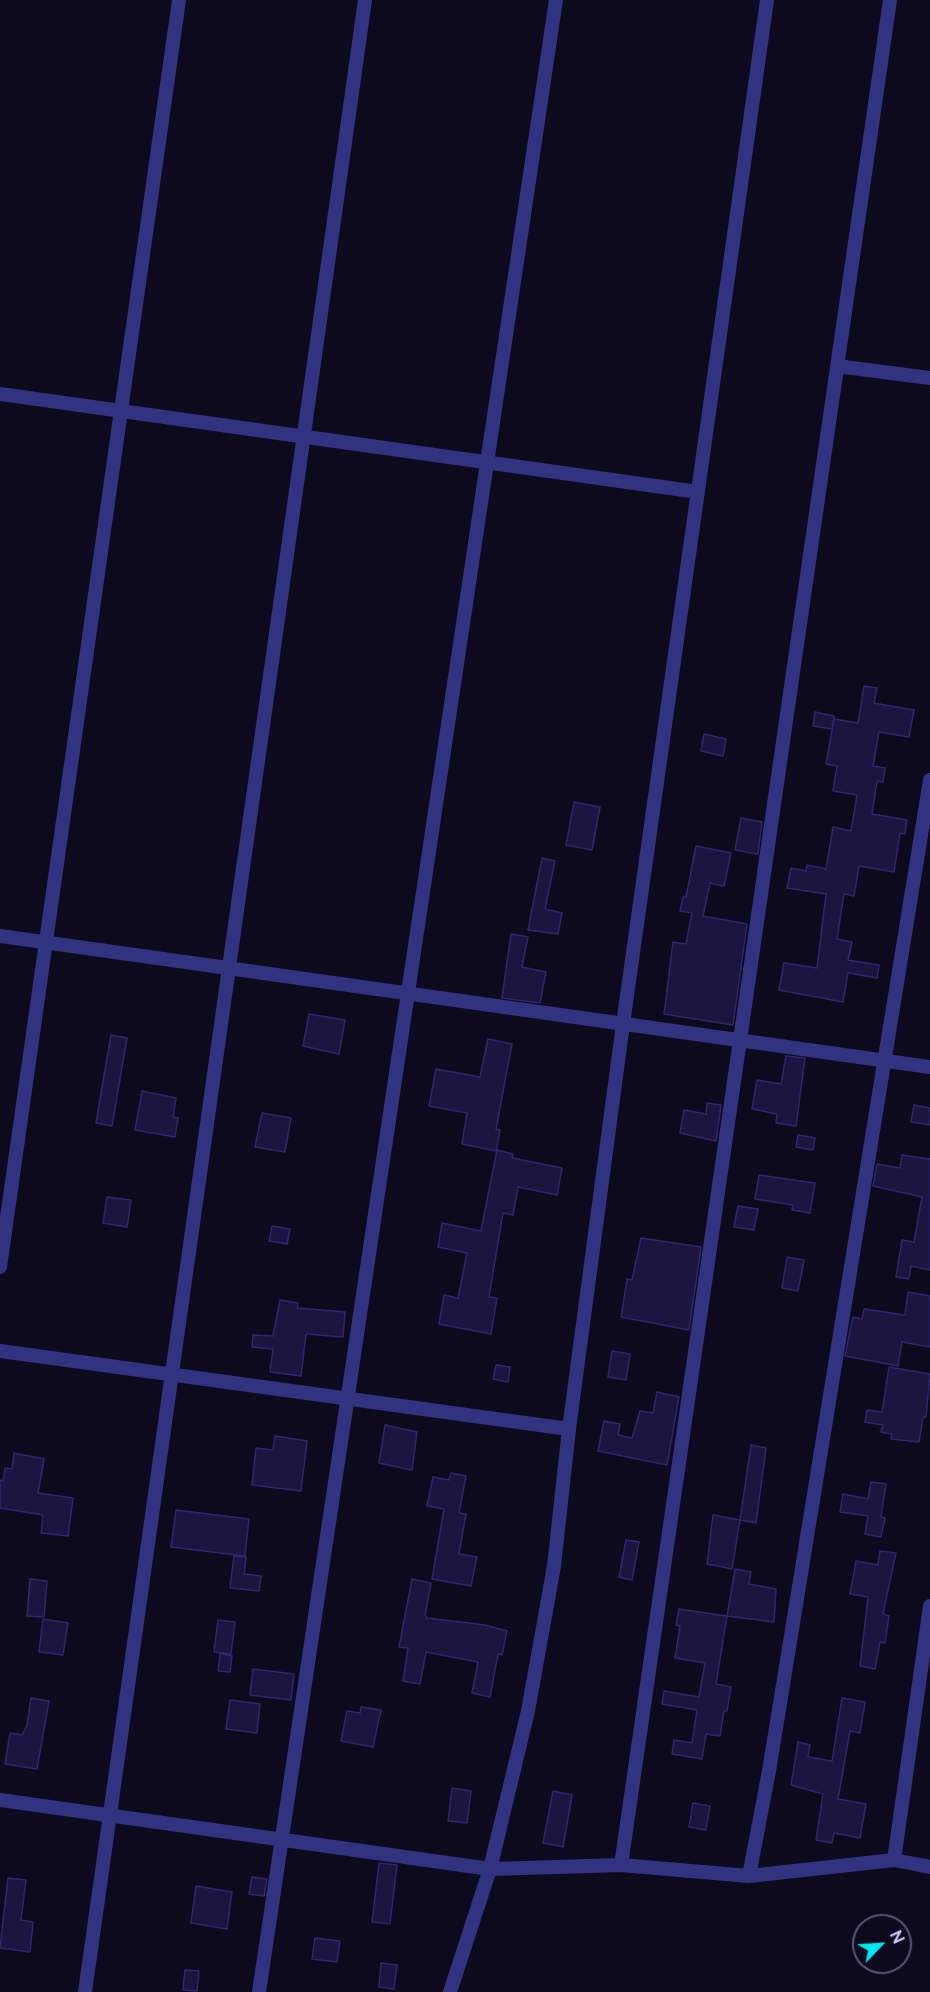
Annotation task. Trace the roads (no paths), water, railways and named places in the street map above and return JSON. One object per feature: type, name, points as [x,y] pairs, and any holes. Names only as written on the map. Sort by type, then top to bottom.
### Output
[{"type":"street","points":[[0,1268],[179,0]]},
{"type":"street","points":[[85,1992],[365,0]]},
{"type":"street","points":[[259,1992],[556,0]]},
{"type":"street","points":[[450,1992],[462,1962],[490,1869],[528,1711],[554,1566],[569,1429],[623,1024],[767,0]]},
{"type":"street","points":[[621,1865],[890,0]]},
{"type":"street","points":[[837,366],[930,378]]},
{"type":"street","points":[[0,394],[698,492]]},
{"type":"street","points":[[749,1876],[769,1771],[930,780]]},
{"type":"street","points":[[0,936],[930,1067]]},
{"type":"street","points":[[0,1351],[569,1429]]},
{"type":"street","points":[[894,1860],[930,1606]]},
{"type":"street","points":[[0,1800],[282,1842],[490,1869],[621,1865],[749,1876],[894,1860],[930,1866]]}]
